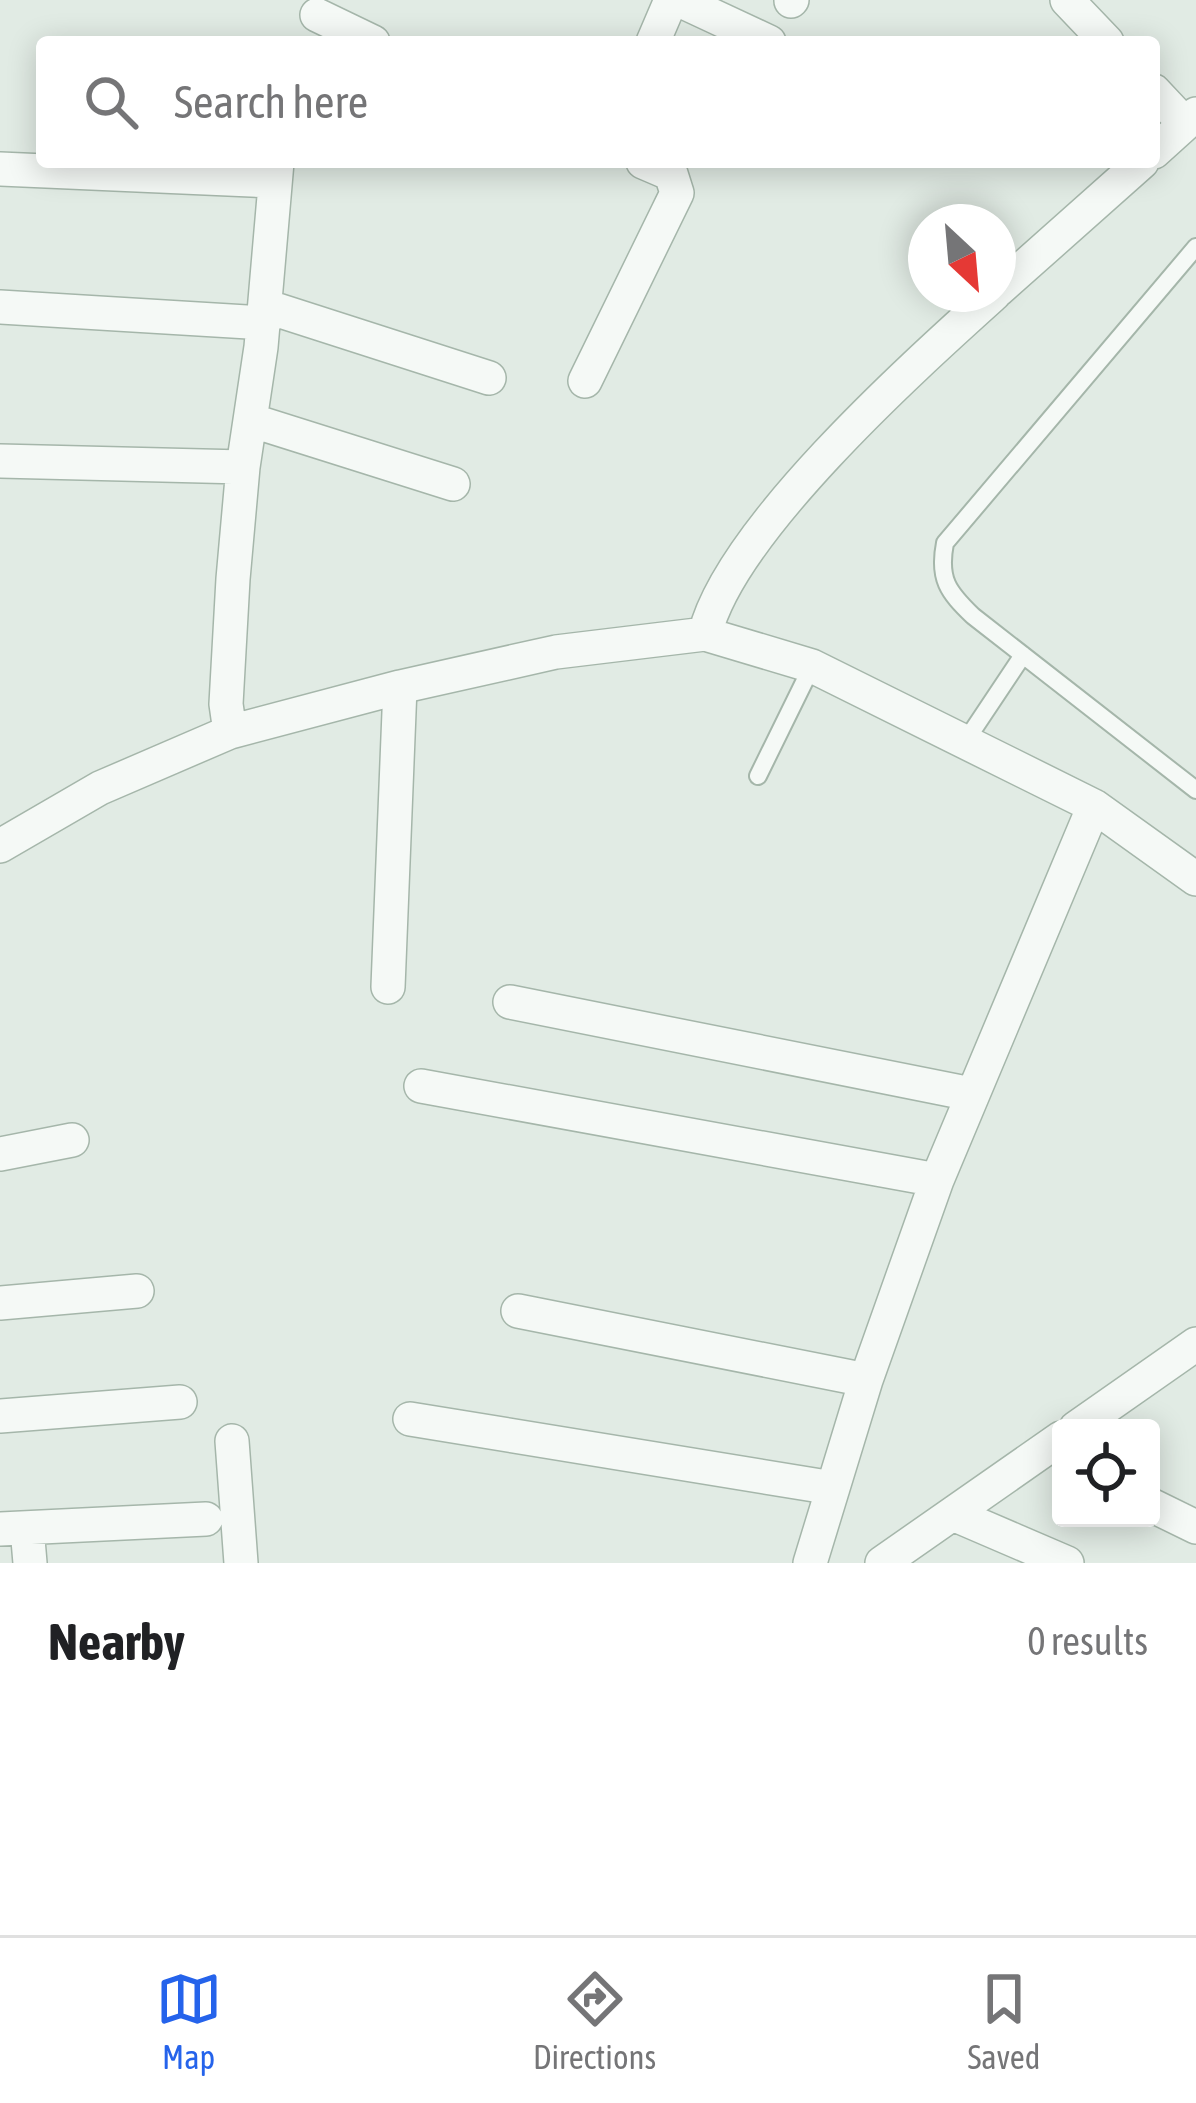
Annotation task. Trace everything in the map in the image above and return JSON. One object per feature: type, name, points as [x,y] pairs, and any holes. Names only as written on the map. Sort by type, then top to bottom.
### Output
[{"type":"street","points":[[656,36],[675,0],[756,36]]},
{"type":"street","points":[[1067,0],[1101,36]]},
{"type":"street","points":[[316,19],[358,36]]},
{"type":"street","points":[[1160,96],[1191,119],[1160,147]]},
{"type":"street","points":[[586,381],[676,193],[671,174],[657,168]]},
{"type":"street","points":[[1016,274],[1135,168]]},
{"type":"street","points":[[0,169],[276,171],[264,315],[243,467],[226,704],[230,732]]},
{"type":"street","points":[[0,307],[264,315],[489,378]]},
{"type":"street","points":[[705,634],[711,608],[725,582],[803,484],[896,385],[974,312]]},
{"type":"street","points":[[250,420],[453,484]]},
{"type":"street","points":[[0,461],[243,467]]},
{"type":"street","points":[[0,846],[100,788],[230,732],[400,686],[556,652],[705,634],[812,667],[1094,806],[1196,879]]},
{"type":"street","points":[[388,987],[400,686]]},
{"type":"street","points":[[810,1563],[866,1380],[937,1180],[1094,806]]},
{"type":"street","points":[[510,1002],[971,1094]]},
{"type":"street","points":[[421,1086],[937,1180]]},
{"type":"street","points":[[0,1154],[72,1140]]},
{"type":"street","points":[[0,1303],[137,1291]]},
{"type":"street","points":[[518,1311],[866,1380]]},
{"type":"street","points":[[1089,1419],[1196,1344]]},
{"type":"street","points":[[0,1416],[181,1402]]},
{"type":"street","points":[[410,1419],[833,1488]]},
{"type":"street","points":[[232,1441],[242,1563]]},
{"type":"street","points":[[882,1563],[1052,1452]]},
{"type":"street","points":[[1160,1509],[1196,1527]]},
{"type":"street","points":[[952,1514],[1067,1563]]},
{"type":"street","points":[[30,1563],[14,1528],[206,1520]]},
{"type":"lane","points":[[1196,247],[945,543],[940,569],[947,592],[1196,790]]},
{"type":"lane","points":[[965,742],[1024,656]]},
{"type":"lane","points":[[758,776],[812,667]]}]
